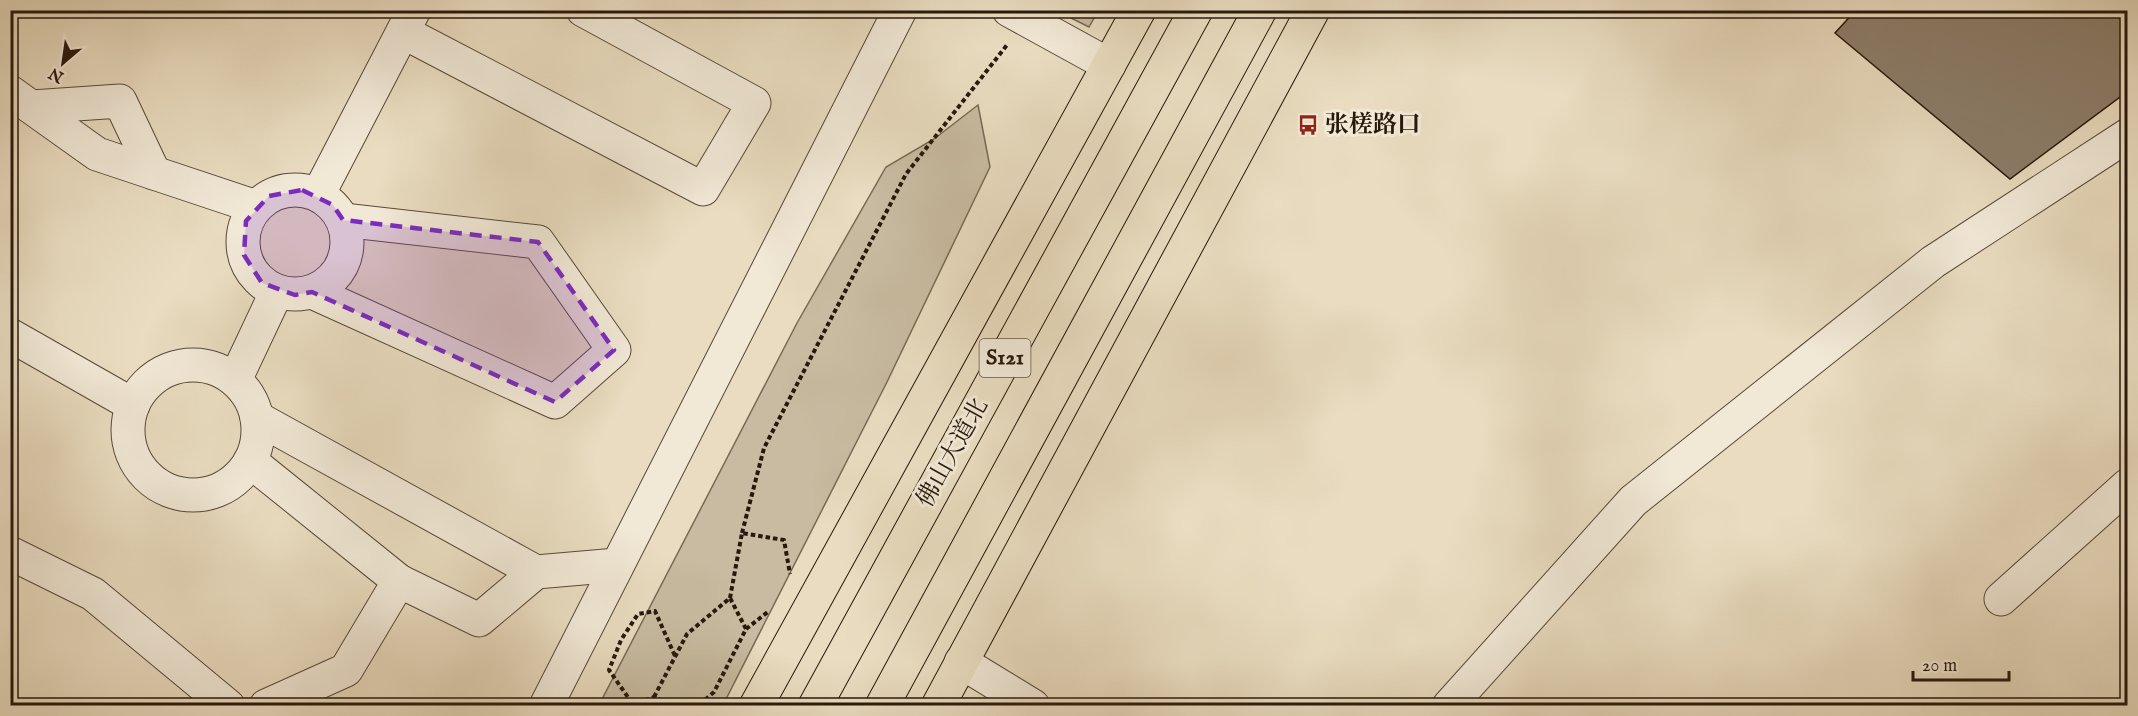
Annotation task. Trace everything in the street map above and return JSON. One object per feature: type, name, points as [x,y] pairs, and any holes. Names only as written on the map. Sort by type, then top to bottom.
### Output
[{"type":"main road","points":[[756,705],[1139,10]]},
{"type":"main road","name":"佛山大道北","points":[[815,705],[1196,10]]},
{"type":"main road","name":"S121","points":[[882,705],[1260,10]]},
{"type":"main road","points":[[938,705],[1313,10]]},
{"type":"street","points":[[318,195],[409,21],[703,189],[754,103],[583,10]]},
{"type":"street","points":[[546,705],[900,10]]},
{"type":"street","points":[[1018,15],[1109,65]]},
{"type":"street","points":[[21,100],[97,154],[255,207]]},
{"type":"street","points":[[21,100],[120,101],[154,173]]},
{"type":"street","points":[[1449,705],[1633,501],[1934,262],[2127,135]]},
{"type":"street","points":[[285,190],[302,190],[318,195],[333,205],[343,220],[348,237],[347,254],[340,270],[328,284],[312,292],[295,295],[277,291],[262,283],[251,270],[244,255],[242,238],[246,221],[255,207],[269,196],[285,190]]},
{"type":"street","points":[[312,292],[555,402],[614,350],[538,242],[343,220]]},
{"type":"street","points":[[235,380],[277,291]]},
{"type":"street","points":[[10,335],[133,405]]},
{"type":"street","points":[[198,365],[218,370],[235,380],[249,397],[257,418],[258,440],[250,461],[237,479],[217,490],[196,495],[174,492],[153,481],[138,465],[129,444],[128,424],[133,405],[143,387],[159,374],[177,366],[198,365]]},
{"type":"street","points":[[257,418],[536,572],[617,565]]},
{"type":"street","points":[[250,461],[399,581],[479,620],[536,572]]},
{"type":"street","points":[[2001,599],[2127,485]]},
{"type":"street","points":[[10,553],[93,594],[228,705]]},
{"type":"street","points":[[266,705],[346,670],[399,581]]},
{"type":"street","points":[[961,662],[1034,705]]},
{"type":"path","points":[[746,629],[730,598],[742,533],[764,448],[906,174],[1018,15]]},
{"type":"path","points":[[742,533],[784,540],[792,582]]},
{"type":"path","points":[[654,697],[687,634],[730,598]]},
{"type":"path","points":[[698,705],[714,692],[746,629],[777,604]]},
{"type":"path","points":[[675,656],[655,611],[638,614],[621,640],[609,670],[631,704],[654,697],[676,705]]},
{"type":"highlighted area","points":[[302,190],[333,205],[343,220],[538,242],[614,350],[555,402],[312,292],[295,295],[262,283],[244,255],[246,221],[269,196]]},
{"type":"shaded area","points":[[1057,11],[1098,11],[1089,27]]},
{"type":"shaded area","points":[[978,105],[990,167],[887,382],[723,705],[599,705],[797,323],[886,167],[934,139]]},
{"type":"building","points":[[1856,10],[2111,10],[2128,27],[2128,91],[2010,179],[1835,33]]},
{"type":"place","name":"张槎路口","points":[[1308,125]]}]
